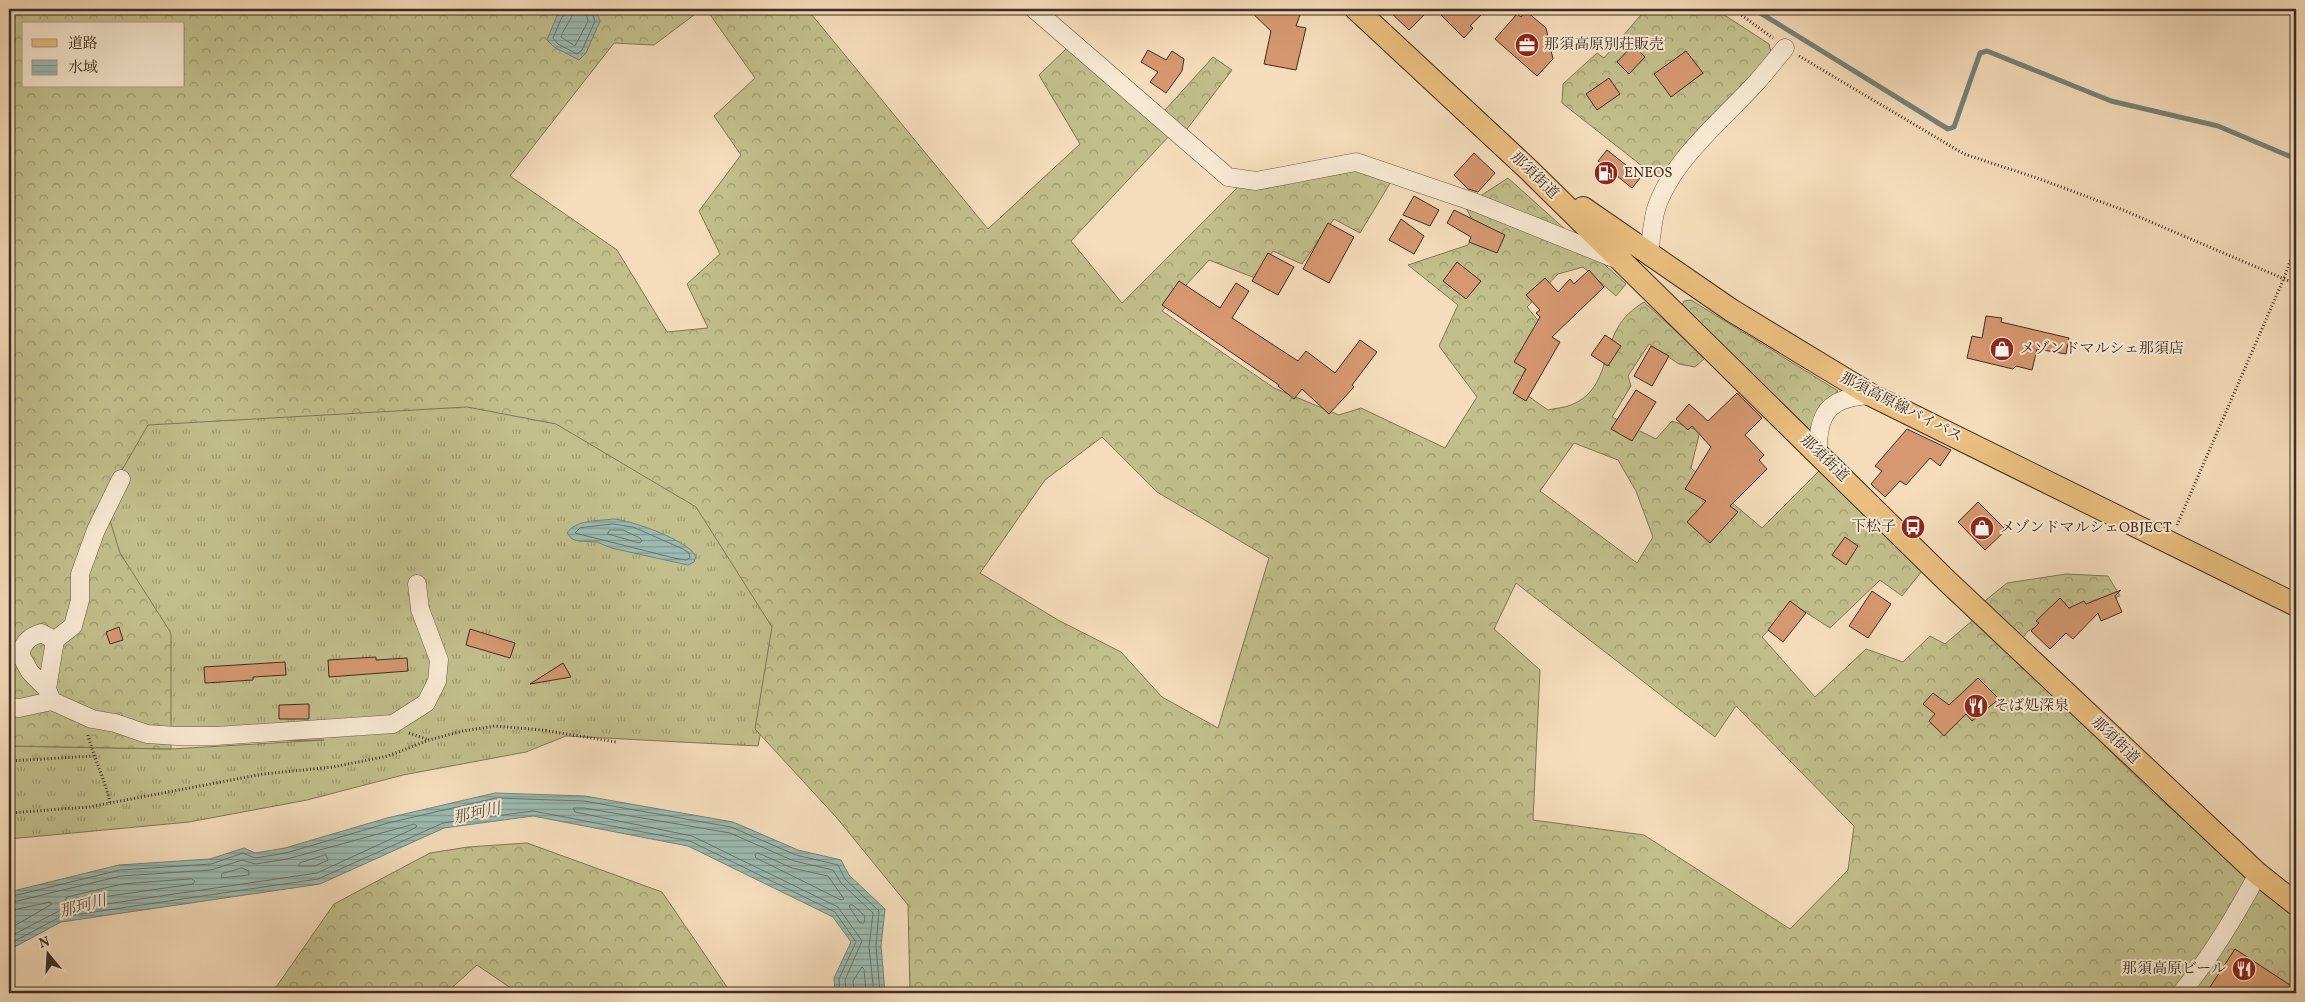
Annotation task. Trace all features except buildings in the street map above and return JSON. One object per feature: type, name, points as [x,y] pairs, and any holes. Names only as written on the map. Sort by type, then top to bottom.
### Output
[{"type":"main road","name":"那須街道","points":[[1356,9],[1530,170],[1954,588],[2258,874],[2296,904]]},
{"type":"main road","name":"那須高原線バイパス","points":[[1530,170],[1731,310],[1871,395],[2296,605]]},
{"type":"street","points":[[1034,9],[1228,177],[1256,181],[1356,162],[1474,202],[1621,261]]},
{"type":"street","points":[[1649,254],[1656,209],[1666,187],[1682,164],[1717,123],[1757,83],[1785,48]]},
{"type":"street","points":[[1818,453],[1818,433],[1822,417],[1834,404],[1850,396],[1871,395]]},
{"type":"street","points":[[50,695],[55,640],[73,626],[80,600],[80,574],[96,530],[121,479]]},
{"type":"street","points":[[55,640],[41,633],[30,637],[23,644],[20,654],[30,672],[50,695],[82,716],[115,723],[147,734],[216,736],[393,724],[426,703],[437,681],[439,660],[420,609],[418,584]]},
{"type":"street","points":[[9,707],[19,708],[50,695]]},
{"type":"street","points":[[2181,993],[2196,975],[2230,923],[2258,874]]},
{"type":"path","points":[[1733,9],[1785,48],[1964,154],[2037,178],[2123,210],[2296,284]]},
{"type":"path","points":[[2280,9],[2296,16]]},
{"type":"path","points":[[2169,541],[2284,278],[2296,245]]},
{"type":"path","points":[[82,716],[93,756],[102,771],[110,803]]},
{"type":"path","points":[[9,813],[89,807],[263,774],[332,767],[388,756],[429,740],[463,731],[495,726],[542,730],[616,742]]},
{"type":"path","points":[[9,761],[93,756]]},
{"type":"green space","points":[[9,9],[702,9],[654,45],[614,43],[510,176],[617,250],[667,332],[708,328],[687,284],[720,254],[699,211],[741,155],[714,116],[755,78],[706,9],[807,9],[988,229],[1080,144],[1039,75],[1066,49],[1091,63],[1156,120],[1213,57],[1232,70],[1187,129],[1171,134],[1071,241],[1122,303],[1238,187],[1355,168],[1392,180],[1360,233],[1334,219],[1302,264],[1273,251],[1255,278],[1209,260],[1162,311],[1274,388],[1339,415],[1361,408],[1445,448],[1477,397],[1439,346],[1458,305],[1408,265],[1468,245],[1476,227],[1465,206],[1508,178],[1626,284],[1616,296],[1583,267],[1558,274],[1527,307],[1541,324],[1518,389],[1548,410],[1568,406],[1582,399],[1597,382],[1612,339],[1620,324],[1629,313],[1644,302],[1705,358],[1695,367],[1679,364],[1649,344],[1628,376],[1631,386],[1612,417],[1656,439],[1672,421],[1700,431],[1691,468],[1762,528],[1820,470],[1922,571],[1902,596],[1880,580],[1830,628],[1793,604],[1762,637],[1815,697],[1866,649],[1903,662],[1930,636],[1945,644],[1973,620],[1986,600],[2007,583],[2066,574],[2108,576],[2120,596],[2095,605],[2076,607],[2028,631],[2011,654],[2154,794],[2296,915],[2296,993],[910,993],[908,905],[836,817],[755,729],[772,627],[696,507],[556,424],[467,407],[148,425],[104,501],[120,553],[171,633],[171,749],[9,746]],"holes":[[[1102,437],[1157,492],[1269,558],[1218,728],[1162,697],[1121,652],[1058,620],[980,573],[1045,480]],[[1574,443],[1618,460],[1636,491],[1653,537],[1637,563],[1540,491]],[[1516,583],[1715,737],[1736,706],[1854,826],[1848,870],[1790,929],[1644,835],[1533,820],[1540,670],[1494,629]]]},
{"type":"green space","points":[[1646,9],[1715,9],[1769,44],[1772,56],[1668,173],[1656,177],[1562,103],[1563,84],[1597,53],[1604,58]]},
{"type":"green space","points":[[1691,300],[1838,391],[1820,405],[1810,430],[1747,371],[1682,305],[1684,301]]},
{"type":"green space","points":[[467,398],[558,415],[707,505],[782,625],[758,746],[566,736],[526,752],[403,775],[307,800],[189,822],[9,839],[9,746],[171,749],[324,740],[158,743],[100,503],[143,416]]},
{"type":"green space","points":[[527,843],[662,892],[731,993],[518,993],[477,965],[446,993],[272,993],[334,904],[430,853],[468,847]]},
{"type":"water","points":[[568,9],[596,10],[600,21],[586,53],[579,60],[554,47],[547,40],[558,13]]},
{"type":"water","points":[[613,519],[645,527],[671,538],[691,550],[696,556],[694,562],[688,565],[611,548],[597,542],[578,541],[572,539],[567,533],[581,523]]},
{"type":"water","name":"那珂川","points":[[495,793],[585,796],[733,822],[798,850],[841,860],[849,875],[885,909],[881,946],[885,993],[835,993],[834,978],[851,942],[833,917],[688,846],[533,816],[444,828],[320,884],[61,922],[9,950],[9,892],[119,865],[210,859],[244,848],[255,853],[285,848],[387,818]]},
{"type":"waterway","points":[[1754,9],[1948,129],[1954,127],[1980,53],[1987,51],[2111,101],[2218,126],[2296,159]]},
{"type":"place","name":"那須高原別荘販売","points":[[1527,45]]},
{"type":"place","name":"ENEOS","points":[[1606,173]]},
{"type":"place","name":"メゾンドマルシェ那須店","points":[[2002,349]]},
{"type":"place","name":"下松子","points":[[1913,527]]},
{"type":"place","name":"メゾンドマルシェOBJECT","points":[[1982,528]]},
{"type":"place","name":"そば処深泉","points":[[1976,706]]},
{"type":"place","name":"那須高原ビール","points":[[2244,969]]}]
